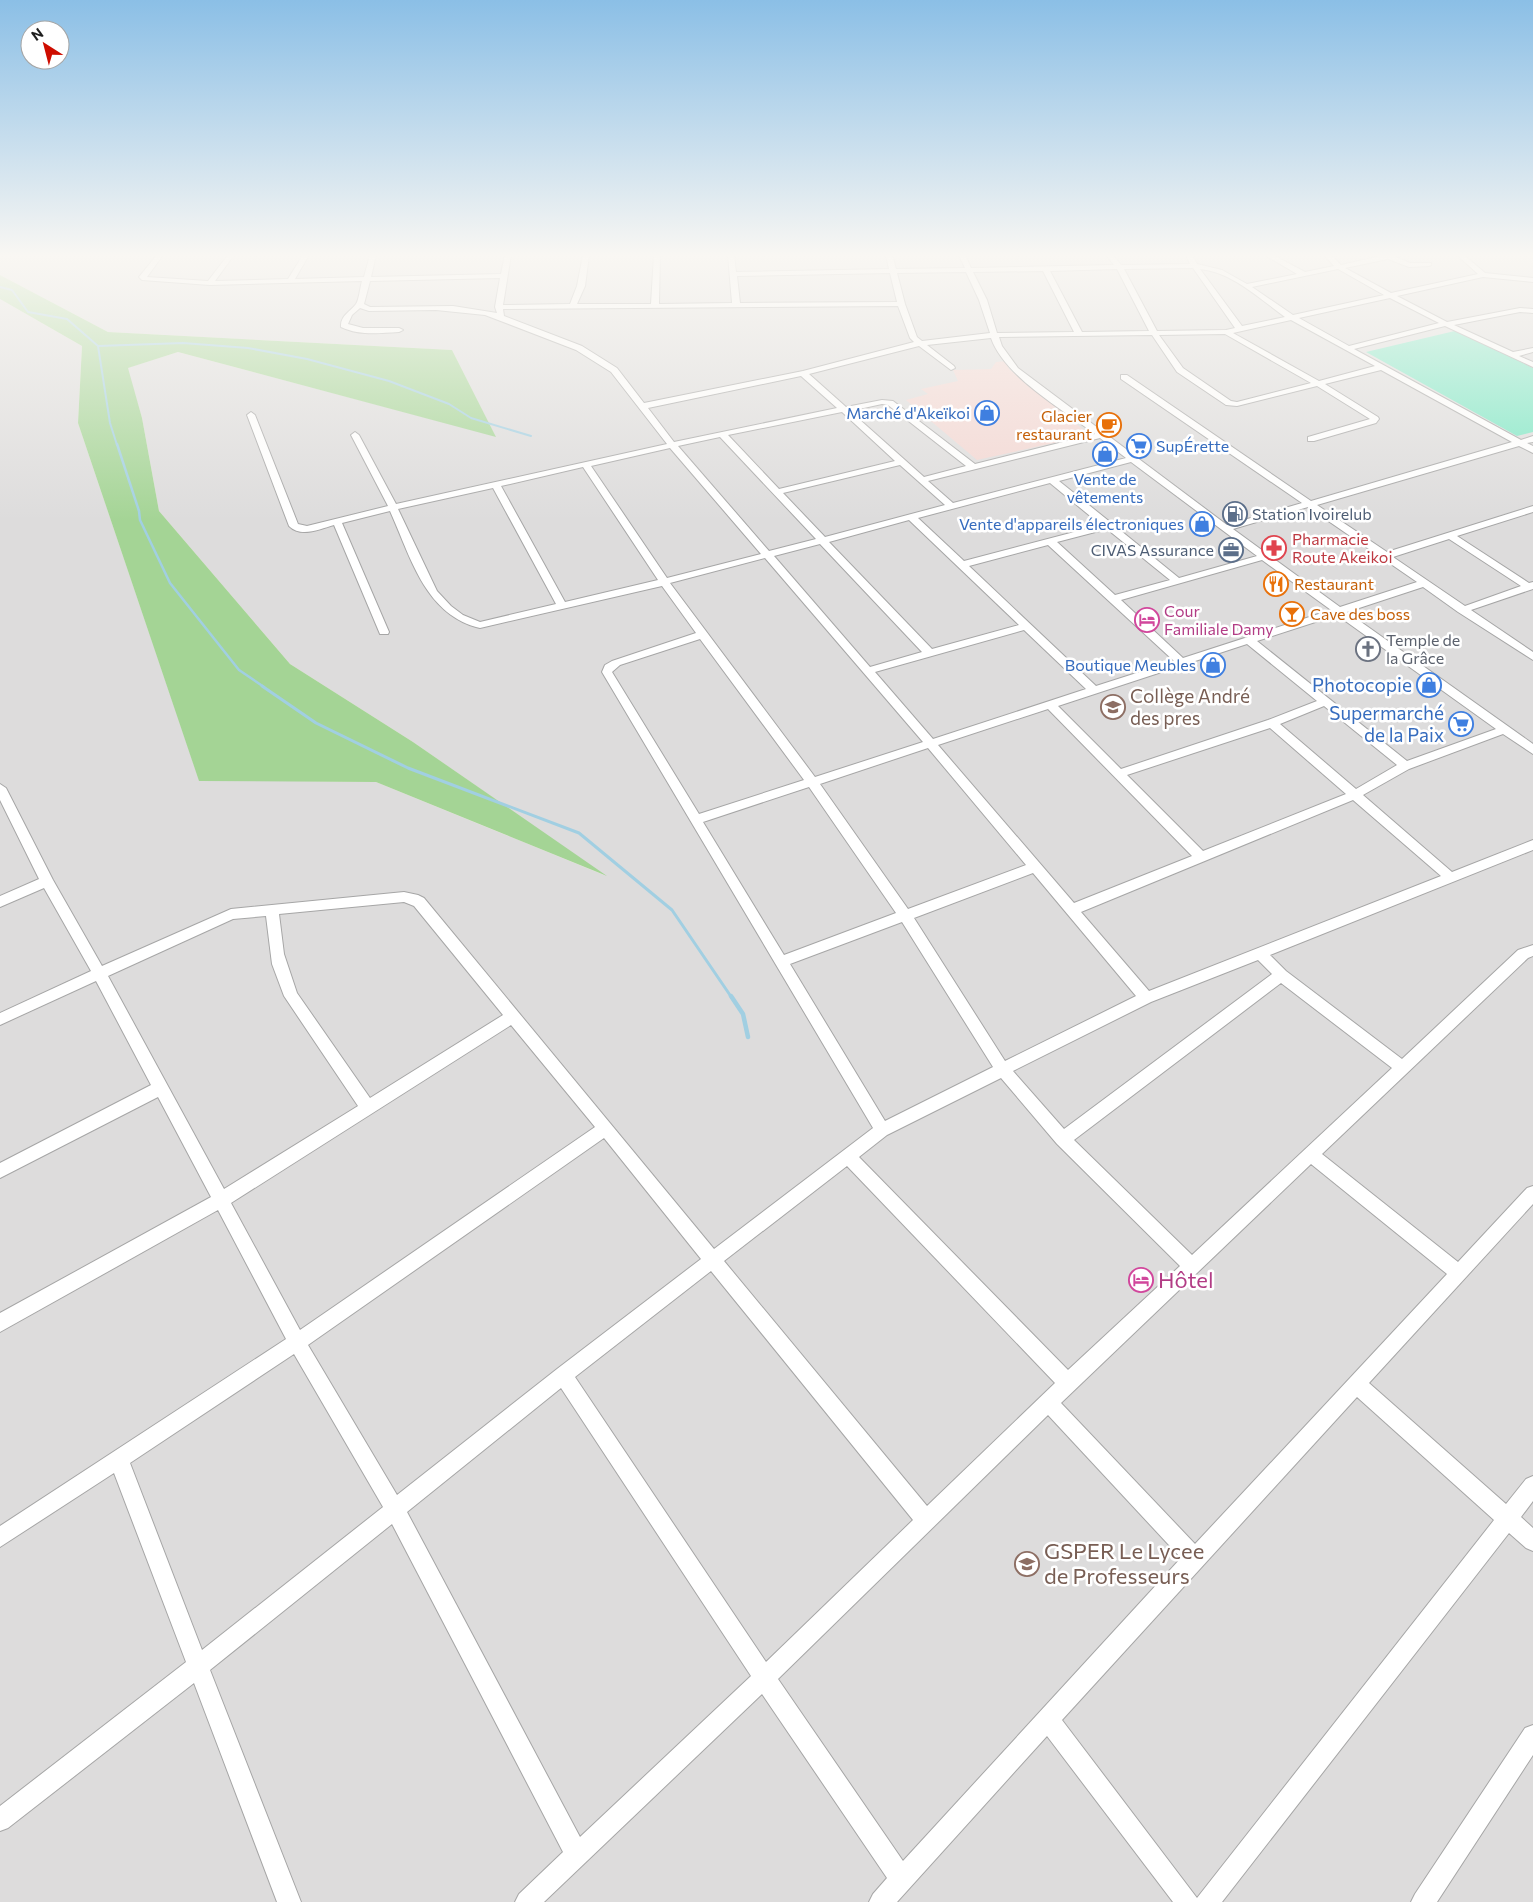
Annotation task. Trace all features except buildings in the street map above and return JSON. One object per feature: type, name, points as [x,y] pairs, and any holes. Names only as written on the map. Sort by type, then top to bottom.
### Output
[{"type":"street","points":[[569,344],[593,355],[614,370],[644,406],[673,446],[930,743],[1146,998]]},
{"type":"street","points":[[644,406],[803,373],[917,344]]},
{"type":"street","points":[[921,344],[951,368]]},
{"type":"street","points":[[997,344],[1015,370],[1135,458],[1264,557],[1532,749]]},
{"type":"street","points":[[1162,344],[1183,373],[1233,404],[1382,367]]},
{"type":"street","points":[[1247,344],[1319,384],[1375,420],[1311,439]]},
{"type":"street","points":[[1340,344],[1533,450]]},
{"type":"street","points":[[1348,348],[1365,344]]},
{"type":"street","points":[[1488,344],[1533,365]]},
{"type":"street","points":[[1512,355],[1533,350]]},
{"type":"street","points":[[803,373],[951,506]]},
{"type":"street","points":[[1124,377],[1533,657]]},
{"type":"street","points":[[251,415],[294,526],[299,529],[722,434],[882,402],[890,403],[973,467]]},
{"type":"street","points":[[722,434],[929,653]]},
{"type":"street","points":[[921,480],[1102,434]]},
{"type":"street","points":[[355,435],[393,507],[432,592],[439,601],[465,620],[480,625],[664,582],[1135,458]]},
{"type":"street","points":[[1226,528],[1533,439]]},
{"type":"street","points":[[778,492],[901,462]]},
{"type":"street","points":[[586,465],[664,582],[812,782],[906,917],[1003,1070],[1063,1139],[1193,1267]]},
{"type":"street","points":[[1052,480],[1111,525],[1177,581]]},
{"type":"street","points":[[496,485],[562,606]]},
{"type":"street","points":[[1385,556],[1533,509]]},
{"type":"street","points":[[911,517],[1095,691]]},
{"type":"street","points":[[337,521],[384,632]]},
{"type":"street","points":[[961,564],[1111,525]]},
{"type":"street","points":[[1449,535],[1531,586]]},
{"type":"street","points":[[1050,541],[1182,662]]},
{"type":"street","points":[[1114,599],[1264,557]]},
{"type":"street","points":[[695,820],[1340,612],[1424,583]]},
{"type":"street","points":[[1462,610],[1531,586]]},
{"type":"street","points":[[868,671],[1025,626]]},
{"type":"street","points":[[704,634],[616,663],[609,667],[607,672],[882,1130]]},
{"type":"street","points":[[1250,641],[1405,766]]},
{"type":"street","points":[[1118,774],[1272,723],[1325,702]]},
{"type":"street","points":[[1050,705],[1200,856]]},
{"type":"street","points":[[1272,723],[1451,878]]},
{"type":"street","points":[[1071,910],[1354,795],[1405,766],[1504,730]]},
{"type":"street","points":[[0,788],[4,807],[99,973],[297,1342],[394,1508],[577,1856]]},
{"type":"street","points":[[0,1820],[200,1665],[394,1508],[563,1375],[882,1130],[1146,998],[1533,845]]},
{"type":"street","points":[[781,962],[1035,868]]},
{"type":"street","points":[[0,902],[47,881]]},
{"type":"street","points":[[0,1019],[218,918],[231,914],[404,897],[413,898],[420,902],[926,1520]]},
{"type":"street","points":[[272,909],[275,944],[282,977],[291,996],[368,1107]]},
{"type":"street","points":[[528,1902],[764,1678],[1068,1383],[1523,954],[1533,950]]},
{"type":"street","points":[[1260,953],[1281,975],[1403,1068]]},
{"type":"street","points":[[1063,1139],[1281,975]]},
{"type":"street","points":[[0,1322],[221,1200],[514,1016]]},
{"type":"street","points":[[0,1172],[160,1088]]},
{"type":"street","points":[[0,1537],[297,1342],[606,1128]]},
{"type":"street","points":[[1311,1155],[1459,1273]]},
{"type":"street","points":[[848,1156],[1068,1383]]},
{"type":"street","points":[[881,1902],[1194,1558],[1533,1194]]},
{"type":"street","points":[[563,1375],[764,1678],[902,1879]]},
{"type":"street","points":[[1357,1385],[1533,1541]]},
{"type":"street","points":[[1048,1402],[1194,1558]]},
{"type":"street","points":[[119,1460],[200,1665],[289,1902]]},
{"type":"street","points":[[1207,1902],[1533,1486]]},
{"type":"street","points":[[1048,1719],[1187,1902]]},
{"type":"street","points":[[1424,1902],[1533,1736]]},
{"type":"shaded area","points":[[0,344],[78,344],[82,346],[78,423],[199,780],[376,782],[604,875],[413,742],[290,664],[159,511],[142,418],[127,368],[178,352],[495,436],[452,350],[333,344],[1533,344],[1533,1902],[0,1902]]},
{"type":"shaded area","points":[[1007,361],[1009,369],[1090,435],[977,460],[906,400],[928,394],[921,389],[958,381],[953,370],[991,369],[996,362]]},
{"type":"green space","points":[[78,344],[333,344],[452,350],[496,437],[178,352],[128,368],[142,418],[159,511],[290,664],[413,742],[607,876],[376,782],[199,781],[78,423],[82,346]]},
{"type":"green space","points":[[1401,344],[1486,344],[1533,368],[1533,432],[1517,436],[1366,352]]},
{"type":"waterway","points":[[98,346],[161,344]]},
{"type":"waterway","points":[[193,344],[248,348],[307,359],[389,381],[449,404],[471,418],[531,436]]},
{"type":"waterway","points":[[98,346],[110,423],[117,445]]},
{"type":"waterway","points":[[117,444],[139,511],[140,520],[170,583],[239,670],[264,687]]},
{"type":"waterway","points":[[262,686],[316,723],[408,768],[579,833],[672,910],[732,998]]},
{"type":"waterway","points":[[731,996],[743,1014],[748,1037]]},
{"type":"place","name":"Marché d'Akeïkoi","points":[[987,413]]},
{"type":"place","name":"Glacier restaurant","points":[[1109,425]]},
{"type":"place","name":"SupÉrette","points":[[1139,446]]},
{"type":"place","name":"Vente de vêtements","points":[[1105,454]]},
{"type":"place","name":"Station Ivoirelub","points":[[1235,514]]},
{"type":"place","name":"Vente d'appareils électroniques","points":[[1202,524]]},
{"type":"place","name":"Pharmacie Route Akeikoi","points":[[1274,548]]},
{"type":"place","name":"CIVAS Assurance","points":[[1231,550]]},
{"type":"place","name":"Restaurant","points":[[1276,584]]},
{"type":"place","name":"Cave des boss","points":[[1292,614]]},
{"type":"place","name":"Cour Familiale Damy","points":[[1147,620]]},
{"type":"place","name":"Temple de la Grâce","points":[[1368,649]]},
{"type":"place","name":"Boutique Meubles","points":[[1213,665]]},
{"type":"place","name":"Photocopie","points":[[1429,685]]},
{"type":"place","name":"Collège André des pres","points":[[1113,707]]},
{"type":"place","name":"Supermarché de la Paix","points":[[1461,724]]},
{"type":"place","name":"Hôtel","points":[[1141,1280]]},
{"type":"place","name":"GSPER Le Lycee de Professeurs","points":[[1027,1564]]}]
